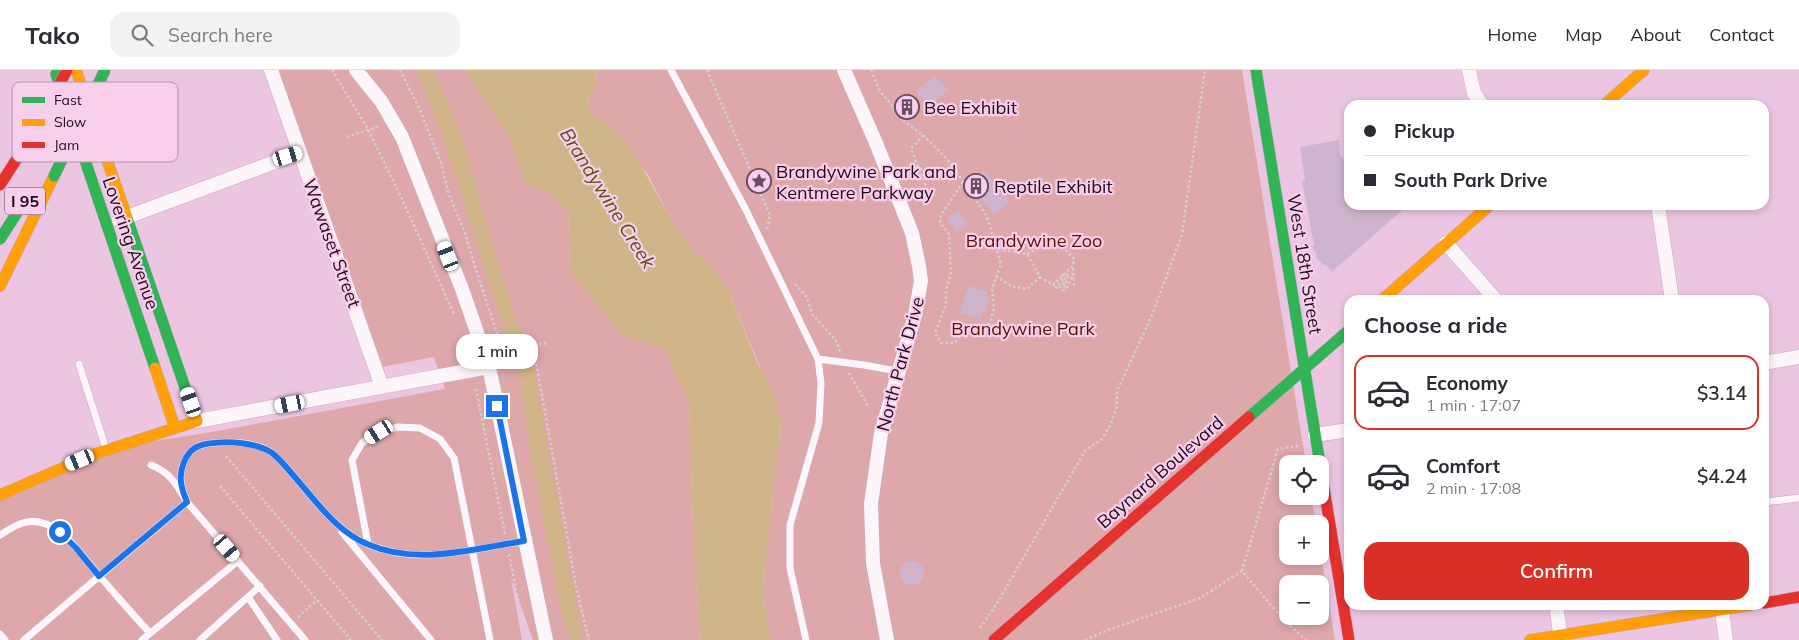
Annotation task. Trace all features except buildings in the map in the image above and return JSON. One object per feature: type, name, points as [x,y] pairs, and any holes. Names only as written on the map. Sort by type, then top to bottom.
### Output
[{"type":"main road","points":[[50,82],[57,70]]},
{"type":"main road","name":"Lovering Avenue","points":[[57,70],[61,82]]},
{"type":"main road","name":"I 95","points":[[61,82],[67,70]]},
{"type":"main road","name":"Lovering Avenue","points":[[76,70],[80,82]]},
{"type":"main road","points":[[99,82],[105,70]]},
{"type":"main road","name":"I 95","points":[[98,82],[105,70]]},
{"type":"main road","name":"West 18th Street","points":[[1256,70],[1318,455]]},
{"type":"main road","points":[[1612,100],[1644,70]]},
{"type":"main road","name":"I 95","points":[[0,185],[15,162]]},
{"type":"main road","name":"I 95","points":[[0,239],[51,162]]},
{"type":"main road","points":[[0,286],[61,162]]},
{"type":"main road","name":"Lovering Avenue","points":[[87,162],[174,428]]},
{"type":"main road","name":"Lovering Avenue","points":[[109,162],[197,421]]},
{"type":"main road","points":[[1388,295],[1484,210]]},
{"type":"main road","name":"Baynard Boulevard","points":[[994,640],[1344,334]]},
{"type":"main road","points":[[0,495],[56,469],[106,450],[197,421]]},
{"type":"main road","name":"West 18th Street","points":[[1327,505],[1344,610]]},
{"type":"main road","points":[[1769,602],[1799,597]]},
{"type":"main road","name":"West 18th Street","points":[[1344,610],[1349,640]]},
{"type":"main road","points":[[1530,640],[1561,638],[1706,610]]},
{"type":"main road","points":[[1008,640],[1010,626]]},
{"type":"street","name":"Wawaset Street","points":[[272,70],[382,387]]},
{"type":"street","points":[[356,70],[381,101],[402,137],[462,290],[489,367],[546,640]]},
{"type":"street","name":"North Park Drive","points":[[844,70],[912,233],[921,281],[915,315],[881,432],[871,504],[874,563],[886,640]]},
{"type":"street","points":[[1470,70],[1474,93],[1479,100]]},
{"type":"street","points":[[107,225],[299,152]]},
{"type":"street","points":[[1659,210],[1671,295]]},
{"type":"street","points":[[1446,243],[1492,295]]},
{"type":"street","points":[[1769,362],[1799,357]]},
{"type":"street","points":[[197,421],[489,367]]},
{"type":"street","points":[[1315,435],[1344,431]]},
{"type":"street","points":[[1557,610],[1561,638]]},
{"type":"street","points":[[1721,610],[1726,640]]},
{"type":"lane","points":[[672,70],[745,208],[818,359],[821,383],[820,423],[790,525],[790,568],[806,640]]},
{"type":"lane","points":[[818,359],[897,372]]},
{"type":"lane","points":[[79,364],[106,450]]},
{"type":"lane","points":[[368,544],[352,460],[362,443],[379,432],[398,427],[420,428],[440,439],[454,458],[490,640]]},
{"type":"lane","points":[[187,502],[183,493],[180,472],[189,452],[202,444],[225,442],[250,444],[272,453],[330,517],[431,640]]},
{"type":"lane","points":[[151,465],[162,470],[172,478],[187,502],[305,640]]},
{"type":"lane","points":[[1769,501],[1799,498]]},
{"type":"lane","points":[[24,640],[187,502]]},
{"type":"lane","points":[[330,517],[344,531],[368,544],[408,555],[429,556],[524,541]]},
{"type":"lane","points":[[0,535],[28,521],[41,522],[52,526],[76,548],[150,633]]},
{"type":"lane","points":[[142,640],[238,561]]},
{"type":"lane","points":[[200,640],[260,586]]},
{"type":"lane","points":[[248,597],[277,640]]},
{"type":"lane","points":[[0,634],[5,640]]},
{"type":"path","points":[[332,70],[368,129],[457,322]]},
{"type":"path","points":[[400,70],[420,110],[440,163],[448,192],[465,233],[474,267],[504,354],[528,345],[549,343]]},
{"type":"path","points":[[707,70],[770,215],[767,229],[769,236]]},
{"type":"path","points":[[870,70],[880,91],[898,114],[905,122],[923,134],[947,159],[987,216],[1001,264],[992,289],[994,308],[990,323],[981,329],[968,328],[954,344],[942,343],[935,333],[946,305],[946,290],[951,273],[949,234],[940,223],[941,215],[963,182]]},
{"type":"path","points":[[978,631],[996,605],[1085,452],[1102,440],[1111,424],[1117,405],[1117,391],[1150,320],[1182,235],[1205,70]]},
{"type":"path","points":[[347,137],[383,124]]},
{"type":"path","points":[[923,134],[910,149],[930,196]]},
{"type":"path","points":[[996,249],[1027,254],[1042,246],[1049,244],[1056,246],[1060,243],[1074,259],[1074,286]]},
{"type":"path","points":[[1027,254],[1040,277],[1053,286],[1073,266]]},
{"type":"path","points":[[1063,274],[1062,281],[1056,287],[1058,289],[1064,283],[1066,275],[1069,274],[1063,290],[1066,290],[1073,274]]},
{"type":"path","points":[[996,276],[1011,286],[1027,289],[1040,277]]},
{"type":"path","points":[[792,281],[806,296],[813,315],[837,342],[843,362],[869,408]]},
{"type":"path","points":[[535,344],[535,356],[576,586],[589,640]]},
{"type":"path","points":[[476,388],[526,640]]},
{"type":"path","points":[[1085,640],[1108,630],[1200,598],[1242,571],[1278,449],[1298,446]]},
{"type":"path","points":[[226,456],[382,640]]},
{"type":"path","points":[[220,486],[351,640]]},
{"type":"path","points":[[1242,571],[1282,618],[1306,640]]},
{"type":"path","points":[[291,623],[317,600]]},
{"type":"green space","points":[[271,70],[465,70],[510,139],[524,182],[552,194],[568,212],[570,271],[622,335],[665,349],[689,402],[694,554],[700,640],[533,640],[511,578],[522,640],[0,640],[0,498],[136,444],[212,432],[445,389],[434,357],[377,368]]},
{"type":"green space","name":"Brandywine Park","points":[[595,70],[1242,70],[1305,455],[1279,455],[1279,505],[1313,505],[1314,515],[1279,515],[1279,565],[1322,565],[1324,575],[1279,575],[1279,625],[1329,625],[1329,604],[1335,640],[771,640],[762,594],[781,423],[764,376],[727,288],[719,277],[696,255],[672,221],[647,173],[590,117],[588,98],[596,87]]},
{"type":"water","points":[[416,70],[434,70],[466,148],[474,182],[515,319],[532,360],[583,640],[570,640],[560,604],[517,370],[440,127]]},
{"type":"water","name":"Brandywine Creek","points":[[465,70],[595,70],[596,87],[588,98],[590,117],[599,116],[629,144],[672,221],[696,255],[704,258],[727,288],[758,364],[775,395],[781,423],[762,594],[771,640],[700,640],[694,554],[689,402],[665,349],[622,335],[570,271],[568,212],[552,194],[524,182],[510,139]]},
{"type":"traffic: fast","points":[[99,82],[105,70]]},
{"type":"traffic: fast","points":[[1256,70],[1319,455]]},
{"type":"traffic: fast","points":[[56,74],[59,82]]},
{"type":"traffic: fast","points":[[54,176],[61,162]]},
{"type":"traffic: fast","points":[[86,162],[155,368]]},
{"type":"traffic: fast","points":[[0,239],[30,193]]},
{"type":"traffic: fast","points":[[127,218],[191,405]]},
{"type":"traffic: fast","points":[[1249,417],[1344,334]]},
{"type":"traffic: slow","points":[[76,70],[80,82]]},
{"type":"traffic: slow","points":[[1610,100],[1644,70]]},
{"type":"traffic: slow","points":[[108,162],[127,218]]},
{"type":"traffic: slow","points":[[0,286],[54,176]]},
{"type":"traffic: slow","points":[[1388,295],[1484,210]]},
{"type":"traffic: slow","points":[[155,368],[175,428]]},
{"type":"traffic: slow","points":[[0,495],[95,454],[197,421],[191,405]]},
{"type":"traffic: slow","points":[[1530,640],[1719,610]]},
{"type":"traffic: jam","points":[[61,82],[67,70]]},
{"type":"traffic: jam","points":[[0,185],[15,162]]},
{"type":"traffic: jam","points":[[994,640],[1249,417]]},
{"type":"traffic: jam","points":[[1327,505],[1344,610]]},
{"type":"traffic: jam","points":[[1769,602],[1799,597]]},
{"type":"traffic: jam","points":[[1344,610],[1349,640]]},
{"type":"place","name":"Bee Exhibit","points":[[907,107]]},
{"type":"place","name":"Brandywine Park and Kentmere Parkway","points":[[759,181]]},
{"type":"place","name":"Reptile Exhibit","points":[[976,186]]},
{"type":"route","points":[[60,532],[99,576],[187,502],[183,493],[180,472],[189,452],[202,444],[225,442],[250,444],[272,453],[344,531],[368,544],[408,555],[429,556],[524,541],[497,406]]},
{"type":"park label","name":"Brandywine Zoo","points":[[1034,240]]}]
